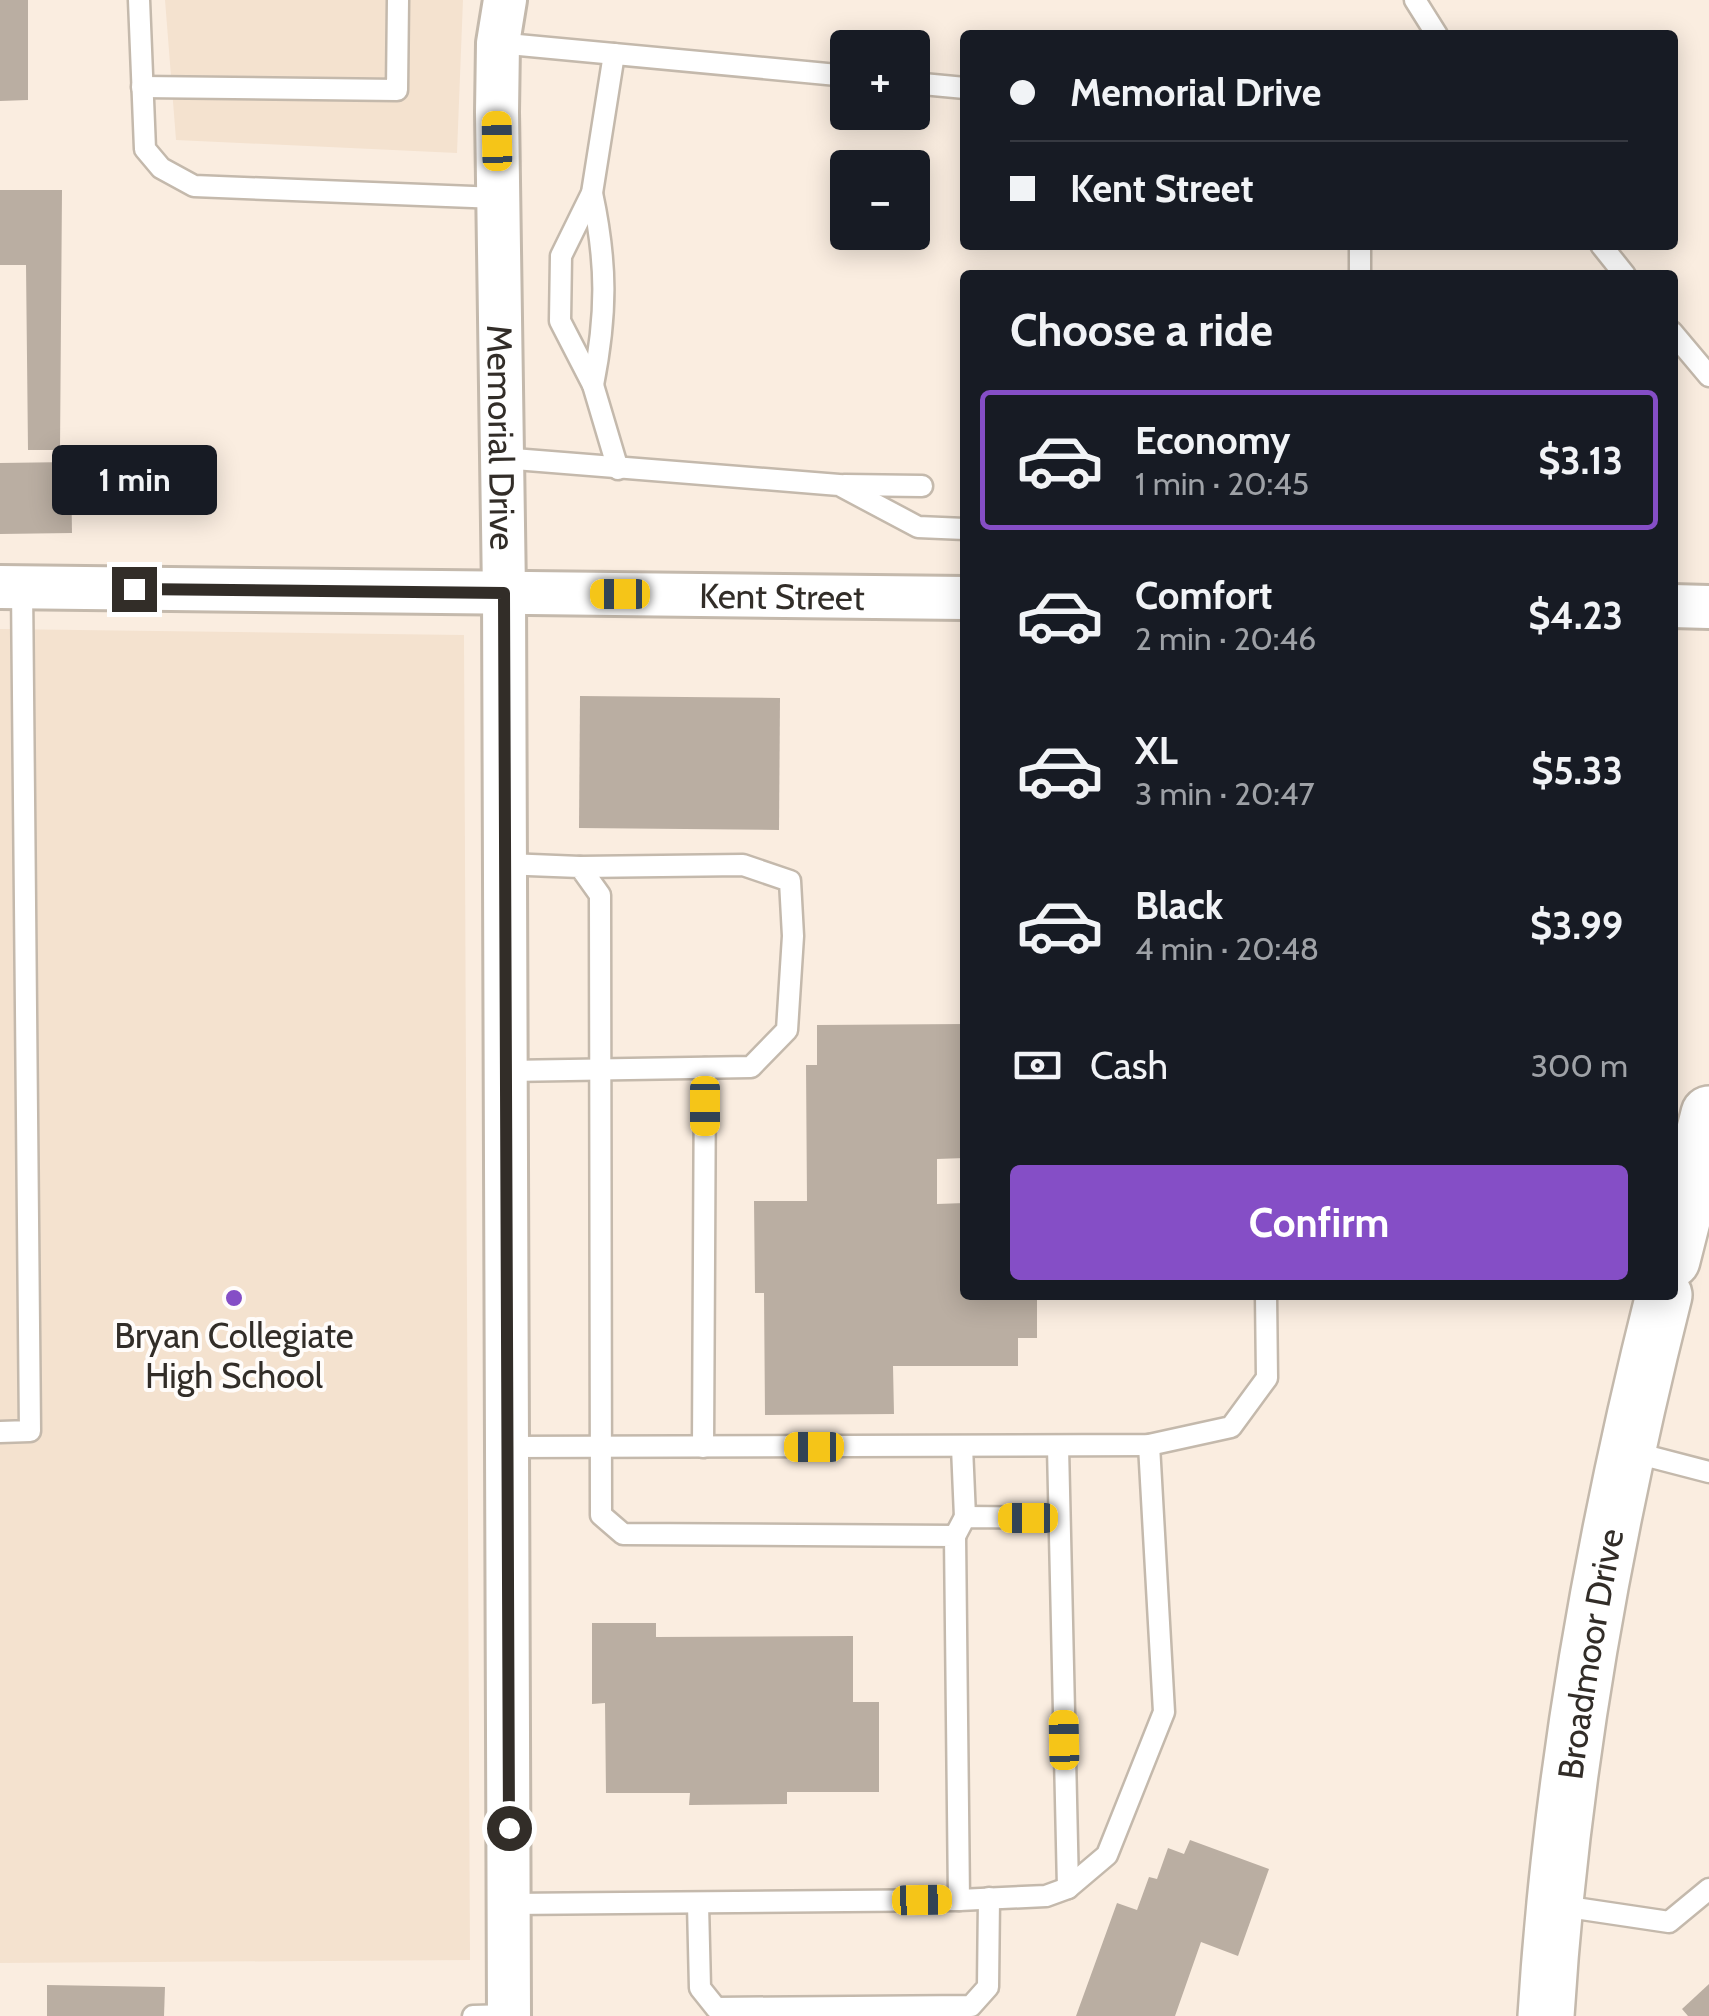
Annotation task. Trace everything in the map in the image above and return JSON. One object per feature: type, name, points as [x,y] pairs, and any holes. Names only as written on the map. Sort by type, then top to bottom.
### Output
[{"type":"street","name":"Memorial Drive","points":[[505,0],[498,43],[498,198],[506,864],[509,2016]]},
{"type":"street","name":"Kent Street","points":[[11,587],[960,598]]},
{"type":"street","points":[[1678,606],[1709,606]]},
{"type":"street","points":[[1678,1236],[1709,1114]]},
{"type":"street","name":"Broadmoor Drive","points":[[1546,2016],[1553,1904],[1582,1672],[1625,1450],[1663,1300]]},
{"type":"lane","points":[[138,0],[145,150],[161,168],[194,186],[498,198]]},
{"type":"lane","points":[[142,86],[397,90],[398,0]]},
{"type":"lane","points":[[1415,0],[1434,30]]},
{"type":"lane","points":[[498,43],[830,74]]},
{"type":"lane","points":[[614,54],[592,193],[561,256],[560,320],[593,385],[618,469]]},
{"type":"lane","points":[[930,85],[960,88]]},
{"type":"lane","points":[[592,193],[605,255],[601,344],[593,385]]},
{"type":"lane","points":[[1604,250],[1621,270]]},
{"type":"lane","points":[[1678,339],[1709,376]]},
{"type":"lane","points":[[502,458],[840,485],[922,486]]},
{"type":"lane","points":[[840,485],[918,527],[960,529]]},
{"type":"lane","points":[[0,1432],[30,1431],[11,587]]},
{"type":"lane","points":[[506,864],[744,865],[790,881],[792,936],[787,1030],[751,1067],[506,1071]]},
{"type":"lane","points":[[580,867],[600,895],[601,1515],[623,1534],[960,1527],[1060,1518]]},
{"type":"lane","points":[[702,1446],[705,1068]]},
{"type":"lane","points":[[507,1446],[1149,1446],[1231,1427],[1266,1378],[1266,1300]]},
{"type":"lane","points":[[509,1904],[959,1900],[1046,1896],[1068,1888],[1107,1855],[1164,1712],[1149,1446]]},
{"type":"lane","points":[[959,1900],[962,1447]]},
{"type":"lane","points":[[1058,1447],[1068,1888]]},
{"type":"lane","points":[[1625,1450],[1709,1472]]},
{"type":"lane","points":[[1553,1904],[1669,1922],[1709,1888]]},
{"type":"lane","points":[[698,1904],[700,1988],[716,2008],[971,2006],[988,1987],[989,1898]]},
{"type":"lane","points":[[473,2016],[509,2016]]},
{"type":"shaded area","points":[[165,0],[463,0],[457,153],[176,140]]},
{"type":"shaded area","name":"Bryan Collegiate High School","points":[[0,629],[464,635],[470,1960],[0,1963]]},
{"type":"building","points":[[0,0],[28,0],[28,100],[0,101]]},
{"type":"building","points":[[0,190],[62,190],[60,450],[28,450],[26,265],[0,265]]},
{"type":"building","points":[[71,462],[72,533],[0,534],[0,463]]},
{"type":"building","points":[[580,696],[780,698],[779,830],[579,828]]},
{"type":"building","points":[[960,1024],[960,1158],[937,1159],[937,1204],[960,1203],[960,1300],[1037,1300],[1037,1338],[1018,1338],[1018,1366],[893,1366],[894,1414],[765,1415],[764,1293],[755,1293],[754,1201],[807,1201],[806,1065],[817,1065],[817,1025]]},
{"type":"building","points":[[592,1623],[656,1623],[656,1637],[853,1636],[853,1702],[879,1702],[879,1792],[787,1792],[787,1804],[689,1805],[690,1793],[606,1793],[605,1703],[592,1704]]},
{"type":"building","points":[[1190,1840],[1269,1869],[1238,1956],[1201,1942],[1175,2016],[1076,2016],[1117,1903],[1137,1910],[1149,1877],[1157,1879],[1168,1848],[1184,1854]]},
{"type":"building","points":[[1709,1984],[1709,2016],[1688,2016],[1682,2009]]},
{"type":"building","points":[[47,1985],[165,1987],[164,2016],[47,2016]]},
{"type":"place","name":"Bryan Collegiate High School","points":[[234,1298]]},
{"type":"route","points":[[134,589],[504,593],[509,1828]]}]
